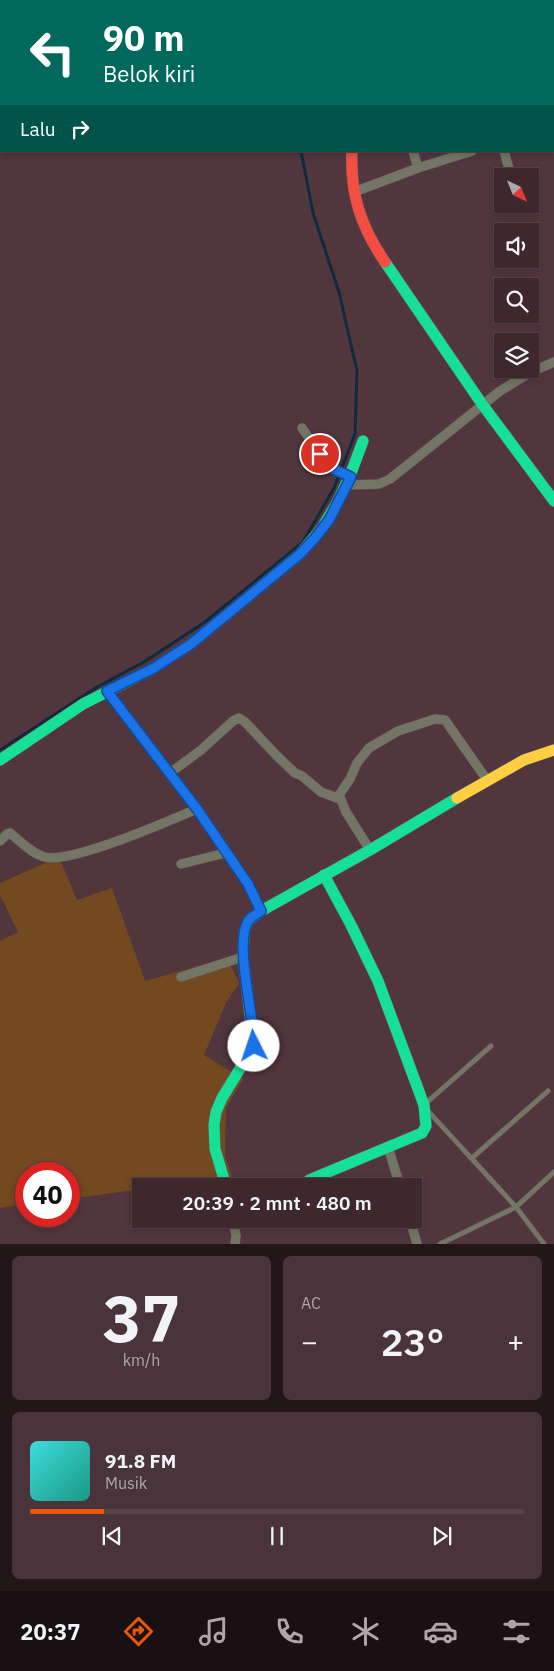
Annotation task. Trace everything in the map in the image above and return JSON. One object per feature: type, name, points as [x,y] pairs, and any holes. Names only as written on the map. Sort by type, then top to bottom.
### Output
[{"type":"street","points":[[352,152],[351,171],[356,206],[376,248],[482,404],[554,501]]},
{"type":"street","points":[[414,152],[418,168]]},
{"type":"street","points":[[354,192],[418,168],[469,152]]},
{"type":"street","points":[[504,152],[508,168]]},
{"type":"street","points":[[302,428],[329,467],[349,479],[379,484],[390,479],[500,391],[531,372],[554,362]]},
{"type":"street","points":[[0,760],[83,704],[154,668],[191,644],[292,560],[315,538],[329,520],[349,479],[363,441]]},
{"type":"street","points":[[107,691],[197,809],[225,853],[248,884],[261,911]]},
{"type":"street","points":[[170,773],[239,718],[290,768],[318,791],[340,799]]},
{"type":"street","points":[[370,850],[340,799],[340,792],[350,779],[357,762],[369,748],[398,731],[435,719],[444,720],[487,780]]},
{"type":"street","points":[[224,1178],[216,1149],[214,1124],[216,1112],[222,1098],[254,1046],[243,957],[244,932],[249,920],[261,911],[370,850],[487,780],[524,760],[554,750]]},
{"type":"street","points":[[0,841],[10,833],[42,857],[57,858],[70,856],[130,836],[197,809]]},
{"type":"street","points":[[181,864],[225,853]]},
{"type":"street","points":[[314,1178],[424,1131],[426,1124],[424,1105],[378,981],[352,925],[324,875]]},
{"type":"street","points":[[181,977],[243,957]]},
{"type":"street","points":[[388,1147],[398,1178]]},
{"type":"street","points":[[235,1228],[235,1244]]},
{"type":"street","points":[[413,1228],[417,1244]]},
{"type":"lane","points":[[491,1046],[424,1105],[516,1207],[544,1244]]},
{"type":"lane","points":[[472,1158],[548,1091]]},
{"type":"lane","points":[[440,1244],[516,1207],[554,1172]]},
{"type":"shaded area","points":[[59,857],[77,900],[112,888],[145,981],[227,958],[239,983],[226,1003],[204,1055],[243,1079],[226,1108],[225,1156],[233,1178],[132,1178],[132,1190],[80,1197],[80,1162],[15,1162],[15,1206],[0,1208],[0,941],[18,932],[0,895],[0,883]]},
{"type":"waterway","points":[[0,750],[97,687],[144,662],[205,622],[303,542],[334,488],[355,434],[357,371],[339,292],[313,213],[301,152]]},
{"type":"traffic: fast","points":[[385,262],[482,404],[554,501]]},
{"type":"traffic: fast","points":[[0,760],[83,704],[154,668],[191,644],[300,554],[322,528],[338,501],[363,441]]},
{"type":"traffic: fast","points":[[224,1178],[215,1149],[214,1125],[216,1112],[222,1098],[254,1046],[243,957],[244,932],[249,920],[261,911],[370,850],[457,798]]},
{"type":"traffic: fast","points":[[314,1178],[422,1133],[426,1126],[424,1105],[378,981],[324,875]]},
{"type":"traffic: slow","points":[[457,798],[524,760],[554,750]]},
{"type":"traffic: jam","points":[[352,152],[355,196],[363,223],[385,262]]},
{"type":"route","points":[[254,1046],[243,957],[244,932],[249,920],[261,911],[248,884],[225,853],[197,809],[107,691],[154,668],[191,644],[300,554],[315,538],[329,520],[351,477],[329,467],[320,454]]}]
